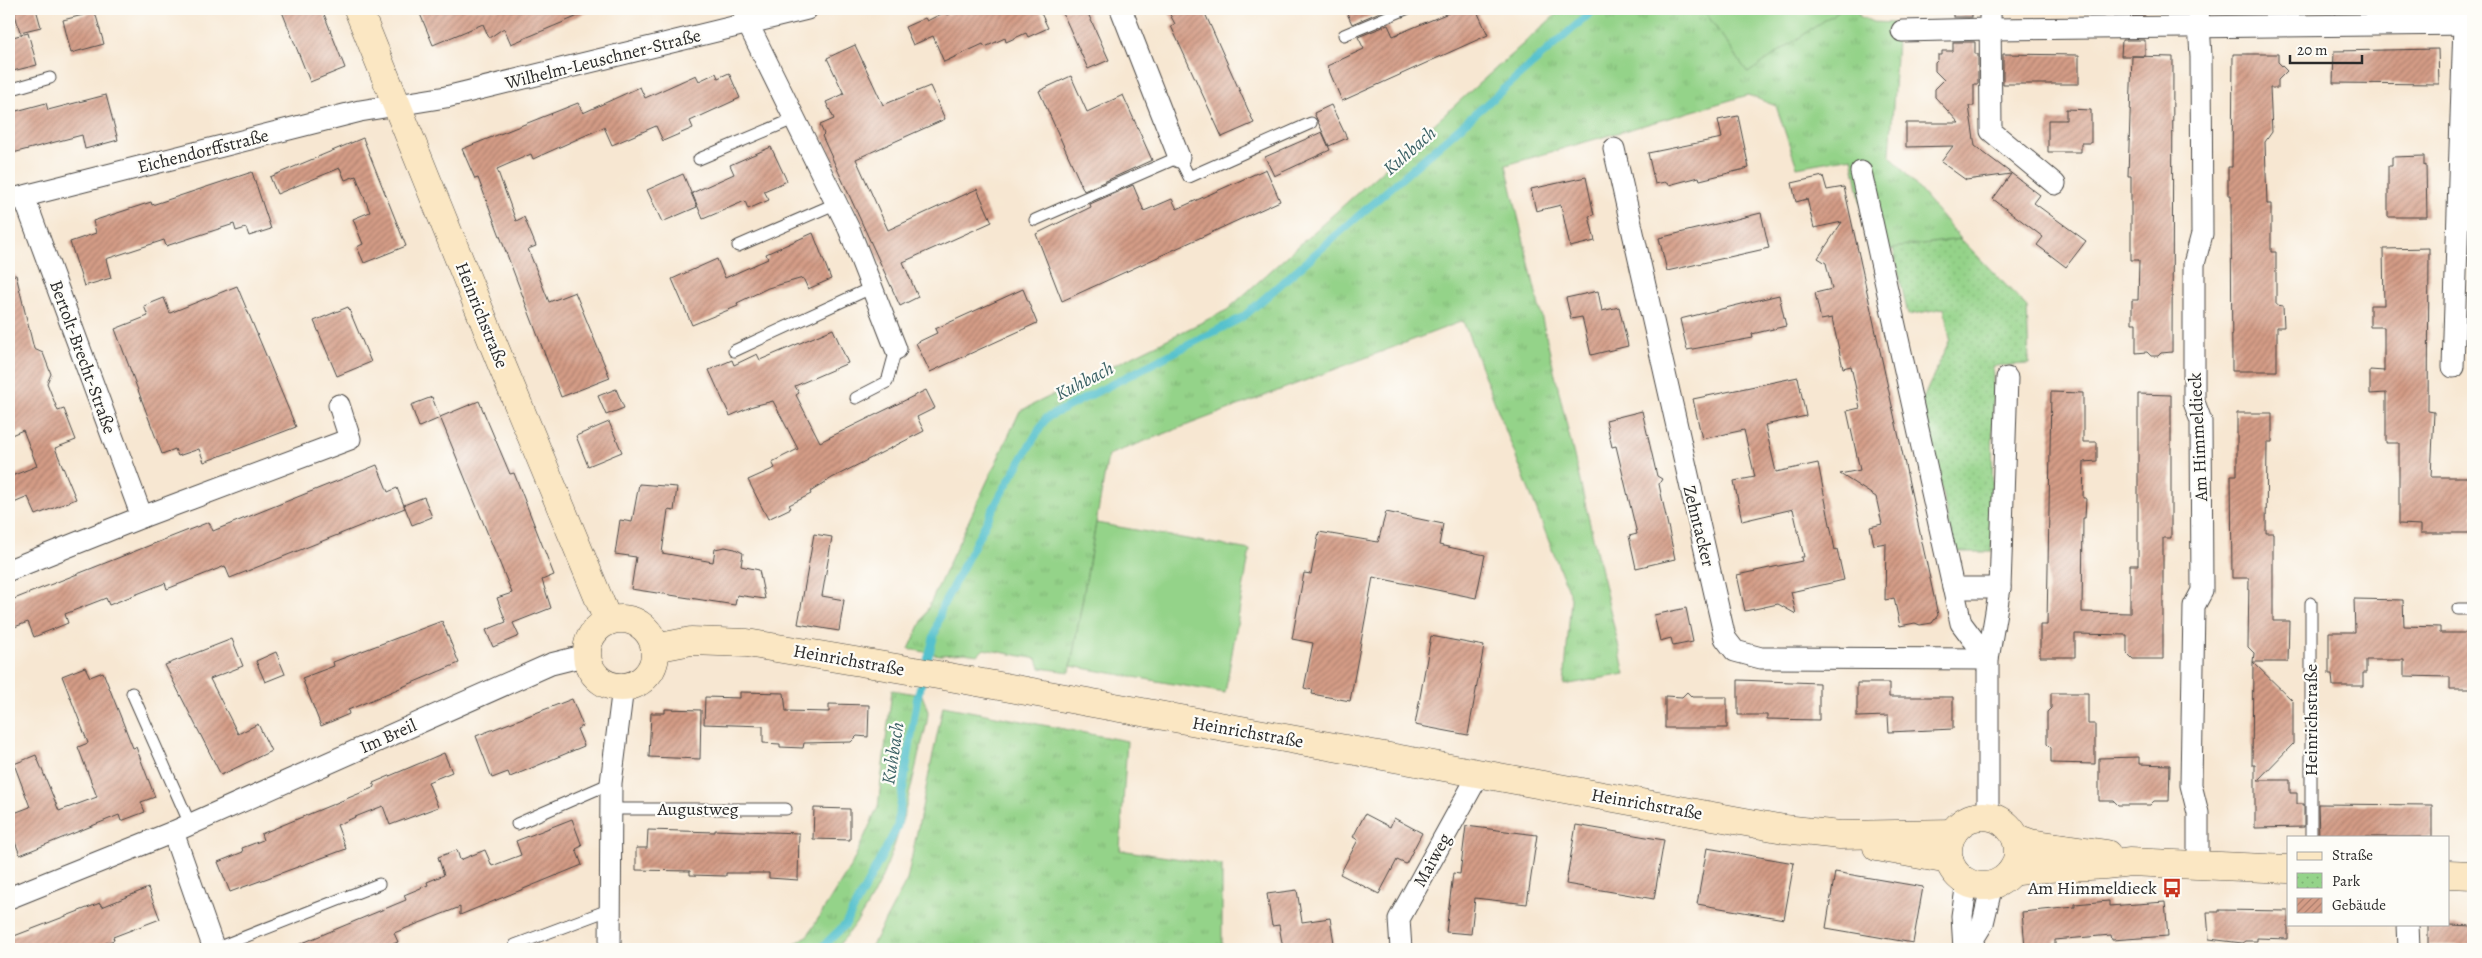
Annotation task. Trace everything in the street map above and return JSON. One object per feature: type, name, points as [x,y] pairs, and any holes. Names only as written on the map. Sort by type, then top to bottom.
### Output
[{"type":"street","name":"Heinrichstraße","points":[[358,9],[608,621]]},
{"type":"street","name":"Wilhelm-Leuschner-Straße","points":[[397,105],[446,97],[746,16],[807,9]]},
{"type":"street","points":[[1121,9],[1179,157]]},
{"type":"street","points":[[746,16],[837,203],[873,287],[896,349]]},
{"type":"street","points":[[1902,31],[1990,19],[2198,18],[2468,24],[2453,367]]},
{"type":"street","name":"Am Himmeldieck","points":[[2198,18],[2201,56],[2202,234],[2194,264],[2194,402],[2201,421],[2202,591],[2194,606],[2192,785],[2198,813],[2198,864]]},
{"type":"street","points":[[1990,19],[1991,131],[2055,184]]},
{"type":"street","name":"Eichendorffstraße","points":[[16,199],[360,111],[397,105]]},
{"type":"street","name":"Zehntacker","points":[[1614,150],[1725,638],[1735,651],[1761,658],[1988,659]]},
{"type":"street","points":[[1861,172],[1961,623],[1988,659]]},
{"type":"street","name":"Bertolt-Brecht-Straße","points":[[16,199],[142,517]]},
{"type":"street","points":[[1988,817],[1988,659],[2000,588],[2007,378]]},
{"type":"street","points":[[9,570],[142,517],[350,439],[339,405]]},
{"type":"street","points":[[1953,588],[2000,588]]},
{"type":"street","points":[[621,619],[638,624],[651,636],[655,648],[654,662],[648,675],[637,684],[622,687],[602,682],[589,665],[587,655],[588,646],[595,631],[608,621],[621,619]]},
{"type":"street","name":"Heinrichstraße","points":[[655,648],[692,641],[747,643],[1784,829],[1840,835],[1953,833]]},
{"type":"street","name":"Im Breil","points":[[9,898],[182,828],[551,664],[587,655]]},
{"type":"street","points":[[610,949],[611,783],[622,687]]},
{"type":"street","name":"Maiweg","points":[[1401,949],[1399,919],[1479,774]]},
{"type":"street","points":[[1965,949],[1962,916],[1990,880],[2017,862],[2018,850],[2016,838],[2009,828],[1999,820],[1988,817],[1974,818],[1962,824],[1953,833],[1949,846],[1950,860],[1956,873],[1990,880],[2029,869],[2103,866],[2130,862],[2287,869]]},
{"type":"street","points":[[182,828],[214,949]]},
{"type":"street","name":"Heinrichstraße","points":[[1840,835],[1881,848],[1950,860]]},
{"type":"street","points":[[2016,838],[2030,843],[2103,853],[2130,862]]},
{"type":"street","points":[[2450,874],[2473,875]]},
{"type":"street","points":[[2408,926],[2409,949]]},
{"type":"lane","points":[[1344,35],[1406,9]]},
{"type":"lane","points":[[9,90],[50,78]]},
{"type":"lane","points":[[699,159],[796,118]]},
{"type":"lane","points":[[1035,220],[1179,157],[1189,176],[1311,122]]},
{"type":"lane","points":[[738,246],[837,203]]},
{"type":"lane","points":[[734,351],[873,287]]},
{"type":"lane","points":[[856,398],[888,382],[896,349]]},
{"type":"lane","name":"Heinrichstraße","points":[[2311,604],[2311,836]]},
{"type":"lane","points":[[2458,609],[2473,609]]},
{"type":"lane","points":[[132,693],[182,828]]},
{"type":"lane","points":[[516,824],[611,783]]},
{"type":"lane","name":"Augustweg","points":[[611,809],[786,809]]},
{"type":"lane","points":[[214,949],[379,884]]},
{"type":"lane","points":[[516,945],[611,909]]},
{"type":"green space","points":[[1562,9],[1859,9],[1859,16],[1873,22],[1898,23],[1890,155],[1961,239],[1870,253],[1852,157],[1797,167],[1776,106],[1748,95],[1506,165],[1625,674],[1564,685],[1571,598],[1463,321],[1108,455],[1070,672],[1040,668],[1037,659],[984,649],[978,655],[965,653],[940,655],[909,649],[1020,411],[1227,310]]},
{"type":"green space","points":[[1703,9],[1841,9],[1748,73]]},
{"type":"green space","points":[[1961,239],[2027,307],[2029,364],[1993,366],[1992,552],[1955,552],[1922,401],[1950,339],[1944,308],[1908,315],[1893,248]]},
{"type":"green space","points":[[1096,523],[1250,550],[1225,693],[1071,666]]},
{"type":"green space","points":[[892,690],[922,695],[928,713],[905,812],[888,861],[866,908],[835,949],[788,949],[808,935],[851,866],[878,807]]},
{"type":"green space","points":[[943,706],[1127,741],[1120,850],[1222,865],[1222,949],[870,949],[907,880]]},
{"type":"building","points":[[36,9],[41,27],[20,32],[14,11]]},
{"type":"building","points":[[281,9],[322,9],[345,68],[310,82]]},
{"type":"building","points":[[418,9],[595,9],[511,44],[504,28],[489,38],[483,24],[433,45]]},
{"type":"building","points":[[961,9],[1039,9],[1048,28],[1028,37],[1026,33],[1006,42],[1005,38],[985,47],[983,44],[944,62],[933,36],[913,45],[905,27],[925,18],[927,21],[945,12],[947,15]]},
{"type":"building","points":[[1061,9],[1086,9],[1109,60],[1088,69]]},
{"type":"building","points":[[1167,9],[1203,9],[1254,123],[1222,137],[1171,26],[1175,24]]},
{"type":"building","points":[[1345,9],[1381,9],[1382,11],[1352,24]]},
{"type":"building","points":[[1458,9],[1476,9],[1488,35],[1342,101],[1327,66],[1364,49],[1358,37],[1388,25],[1393,36]]},
{"type":"building","points":[[1953,9],[1972,9],[1972,17],[1953,17]]},
{"type":"building","points":[[2122,9],[2144,9],[2145,15],[2122,15]]},
{"type":"building","points":[[95,12],[104,44],[71,53],[63,20]]},
{"type":"building","points":[[28,33],[37,65],[9,72],[9,38]]},
{"type":"building","points":[[2122,40],[2145,40],[2145,56],[2121,56]]},
{"type":"building","points":[[1953,42],[1975,42],[1975,54],[1978,54],[1978,84],[1974,84],[1974,106],[1969,106],[1975,146],[2040,195],[2034,203],[2086,241],[2066,267],[2037,245],[2043,237],[1993,199],[2011,174],[1966,180],[1941,162],[1953,146],[1906,147],[1906,123],[1959,123],[1935,97],[1935,89],[1944,80],[1935,71],[1935,63],[1938,60],[1938,55],[1942,55],[1942,51],[1953,51]]},
{"type":"building","points":[[855,45],[883,105],[930,86],[945,119],[856,159],[888,230],[977,189],[992,222],[903,262],[918,297],[900,306],[822,136],[824,134],[820,125],[834,119],[826,102],[844,94],[827,58]]},
{"type":"building","points":[[2438,49],[2439,84],[2333,83],[2334,51]]},
{"type":"building","points":[[2003,54],[2079,55],[2079,84],[2003,84]]},
{"type":"building","points":[[2233,54],[2278,54],[2278,62],[2287,71],[2278,80],[2278,88],[2270,88],[2272,132],[2265,142],[2267,204],[2271,204],[2271,252],[2276,252],[2276,305],[2283,306],[2284,327],[2277,327],[2277,371],[2232,371],[2231,195],[2228,195],[2228,167],[2232,167]]},
{"type":"building","points":[[2132,56],[2173,57],[2172,352],[2161,353],[2158,356],[2151,356],[2147,352],[2136,353],[2136,323],[2132,323],[2132,300],[2138,300],[2139,260],[2131,260],[2131,176],[2128,176]]},
{"type":"building","points":[[716,73],[718,78],[729,73],[740,98],[690,121],[693,128],[663,141],[656,126],[612,145],[604,127],[533,159],[531,154],[497,169],[516,221],[524,217],[536,246],[528,249],[549,302],[575,292],[610,378],[561,397],[478,178],[475,179],[462,149],[578,103],[583,113],[640,87],[645,98],[696,75],[699,81]]},
{"type":"building","points":[[1071,76],[1087,112],[1123,95],[1152,160],[1084,191],[1039,91]]},
{"type":"building","points":[[106,95],[118,140],[85,149],[82,135],[9,154],[9,113],[46,103],[48,110]]},
{"type":"building","points":[[1331,105],[1347,138],[1329,146],[1314,113]]},
{"type":"building","points":[[2066,109],[2091,110],[2091,143],[2081,143],[2081,152],[2048,152],[2048,120],[2066,120]]},
{"type":"building","points":[[1738,116],[1749,168],[1700,180],[1699,177],[1669,185],[1665,182],[1655,184],[1648,153],[1722,138],[1718,120]]},
{"type":"building","points":[[1322,132],[1330,150],[1274,176],[1265,157]]},
{"type":"building","points":[[363,138],[406,246],[364,263],[357,247],[363,244],[353,219],[370,212],[356,176],[345,180],[340,168],[277,194],[270,177]]},
{"type":"building","points":[[771,147],[787,181],[764,191],[769,200],[748,209],[745,201],[703,219],[692,193],[734,174],[730,165]]},
{"type":"building","points":[[2424,156],[2424,166],[2426,165],[2427,217],[2388,217],[2388,166],[2392,166],[2392,157]]},
{"type":"building","points":[[1266,169],[1280,201],[1062,301],[1036,234],[1091,207],[1090,204],[1133,185],[1144,211],[1172,199],[1177,209]]},
{"type":"building","points":[[252,172],[271,229],[249,236],[246,228],[236,231],[234,224],[166,246],[164,240],[106,259],[111,278],[84,286],[70,242],[96,233],[93,221],[151,202],[152,205]]},
{"type":"building","points":[[683,174],[697,207],[662,222],[647,190]]},
{"type":"building","points":[[1823,176],[1827,190],[1844,187],[1938,615],[1932,623],[1920,625],[1915,623],[1900,626],[1894,598],[1885,600],[1886,543],[1874,545],[1870,527],[1882,524],[1876,497],[1840,474],[1860,470],[1847,411],[1860,408],[1851,366],[1843,368],[1832,318],[1821,320],[1815,293],[1832,289],[1826,263],[1818,258],[1842,222],[1814,228],[1807,199],[1796,202],[1792,183]]},
{"type":"building","points":[[1586,177],[1594,215],[1589,216],[1595,241],[1570,247],[1561,205],[1536,211],[1531,189]]},
{"type":"building","points":[[1761,213],[1769,248],[1667,271],[1659,238]]},
{"type":"building","points":[[813,233],[831,279],[808,289],[803,278],[768,288],[737,303],[738,306],[692,325],[672,279],[717,259],[725,278],[768,259],[766,254]]},
{"type":"building","points":[[2429,248],[2428,411],[2434,412],[2431,477],[2473,477],[2473,533],[2421,533],[2421,525],[2399,524],[2399,443],[2386,443],[2386,393],[2370,394],[2370,370],[2384,371],[2384,327],[2370,327],[2370,305],[2384,305],[2383,249]]},
{"type":"building","points":[[16,275],[34,349],[43,353],[51,374],[47,383],[58,411],[64,409],[76,440],[55,448],[76,499],[36,515],[28,497],[9,505],[9,477],[37,466],[23,430],[9,436],[9,276]]},
{"type":"building","points":[[237,286],[296,427],[204,462],[199,449],[178,456],[175,449],[162,454],[115,329],[148,316],[144,306],[164,298],[170,313]]},
{"type":"building","points":[[1023,289],[1037,323],[930,372],[916,343],[937,333],[935,329]]},
{"type":"building","points":[[1598,291],[1602,311],[1619,307],[1628,346],[1591,355],[1582,317],[1571,319],[1566,298]]},
{"type":"building","points":[[1779,295],[1786,326],[1752,334],[1753,338],[1687,350],[1680,319]]},
{"type":"building","points":[[348,307],[371,362],[337,376],[314,321]]},
{"type":"building","points":[[833,329],[848,363],[795,386],[799,393],[796,395],[820,442],[926,390],[935,408],[917,417],[924,431],[832,478],[810,492],[811,494],[789,505],[791,508],[768,519],[748,480],[775,468],[772,462],[798,449],[773,401],[753,406],[730,416],[709,370],[732,360],[734,365],[757,354],[760,360]]},
{"type":"building","points":[[1798,377],[1806,416],[1765,425],[1776,472],[1818,463],[1835,550],[1837,549],[1844,580],[1791,592],[1796,614],[1778,604],[1745,611],[1737,575],[1802,561],[1801,557],[1804,557],[1793,509],[1742,521],[1734,481],[1755,477],[1744,430],[1702,439],[1693,399]]},
{"type":"building","points":[[616,389],[624,408],[606,415],[598,396]]},
{"type":"building","points":[[2051,392],[2083,393],[2083,442],[2097,442],[2097,461],[2084,462],[2083,498],[2086,498],[2085,518],[2083,518],[2082,612],[2130,613],[2130,565],[2138,565],[2138,394],[2171,395],[2171,538],[2163,538],[2163,659],[2133,659],[2127,653],[2127,635],[2075,634],[2075,657],[2040,657],[2040,625],[2047,625]]},
{"type":"building","points":[[432,397],[440,418],[419,427],[411,405]]},
{"type":"building","points":[[479,401],[510,474],[514,473],[554,575],[542,580],[551,608],[513,623],[519,636],[493,647],[486,630],[506,622],[497,598],[512,593],[440,417]]},
{"type":"building","points":[[1642,411],[1657,476],[1662,479],[1659,484],[1675,559],[1636,568],[1629,536],[1637,534],[1616,446],[1612,447],[1606,420]]},
{"type":"building","points":[[2237,413],[2272,413],[2272,442],[2267,442],[2266,533],[2273,533],[2273,621],[2289,621],[2288,662],[2253,662],[2254,653],[2248,647],[2249,578],[2232,578],[2231,475],[2237,475]]},
{"type":"building","points":[[609,422],[622,452],[588,466],[576,436]]},
{"type":"building","points":[[377,465],[388,492],[397,488],[405,508],[230,578],[225,566],[167,589],[165,583],[109,605],[106,598],[65,614],[68,623],[34,637],[28,622],[9,629],[9,601],[209,522],[213,531]]},
{"type":"building","points":[[639,484],[677,487],[674,511],[668,510],[662,553],[713,562],[715,549],[725,547],[735,549],[743,553],[741,566],[759,570],[765,599],[737,595],[735,605],[631,589],[636,557],[615,554],[620,520],[632,522]]},
{"type":"building","points":[[424,497],[432,517],[412,525],[404,505]]},
{"type":"building","points":[[1386,512],[1443,524],[1439,545],[1485,555],[1476,598],[1373,577],[1350,701],[1312,694],[1313,690],[1304,688],[1313,643],[1292,639],[1304,573],[1311,574],[1319,532],[1378,542]]},
{"type":"building","points":[[814,534],[832,537],[822,596],[844,600],[839,631],[798,624]]},
{"type":"building","points":[[2354,599],[2403,600],[2404,626],[2440,627],[2440,633],[2473,633],[2473,689],[2450,689],[2450,677],[2404,676],[2404,660],[2366,660],[2363,686],[2333,686],[2332,674],[2329,674],[2329,632],[2355,632]]},
{"type":"building","points":[[1686,608],[1693,642],[1673,646],[1671,638],[1660,641],[1654,615]]},
{"type":"building","points":[[442,621],[459,663],[348,710],[349,714],[321,726],[302,678],[334,666],[333,662]]},
{"type":"building","points":[[1431,636],[1484,646],[1468,735],[1415,725]]},
{"type":"building","points":[[232,639],[243,666],[210,679],[238,734],[258,724],[271,751],[221,775],[165,665]]},
{"type":"building","points":[[276,652],[285,674],[265,682],[256,661]]},
{"type":"building","points":[[2253,662],[2293,701],[2293,744],[2258,780],[2290,780],[2290,793],[2297,793],[2297,804],[2304,804],[2304,827],[2255,828],[2255,765],[2252,765]]},
{"type":"building","points":[[85,667],[90,677],[103,672],[133,748],[136,747],[155,797],[141,802],[145,812],[121,821],[119,815],[20,855],[9,826],[9,815],[30,807],[14,764],[36,755],[59,811],[97,797],[78,747],[88,743],[62,676]]},
{"type":"building","points":[[1738,680],[1819,683],[1819,720],[1767,719],[1767,715],[1738,715]]},
{"type":"building","points":[[1857,683],[1889,683],[1889,697],[1953,697],[1953,729],[1889,732],[1888,716],[1857,717]]},
{"type":"building","points":[[740,692],[784,693],[786,711],[829,712],[829,704],[869,705],[868,737],[857,736],[851,742],[804,743],[803,748],[780,747],[780,744],[763,743],[763,726],[704,724],[705,697],[740,698]]},
{"type":"building","points":[[1687,692],[1692,697],[1727,697],[1727,728],[1665,728],[1665,696],[1682,697]]},
{"type":"building","points":[[2051,693],[2088,693],[2088,724],[2095,724],[2095,764],[2051,763],[2051,748],[2047,744],[2047,712],[2051,708]]},
{"type":"building","points":[[572,699],[583,726],[577,729],[584,746],[510,777],[508,772],[492,778],[476,736]]},
{"type":"building","points":[[665,709],[701,710],[700,759],[649,757],[651,713],[665,713]]},
{"type":"building","points":[[444,753],[452,772],[428,782],[438,807],[390,825],[383,806],[360,815],[337,825],[346,849],[230,892],[218,862],[243,852],[242,848],[263,840],[261,834],[375,787],[373,783]]},
{"type":"building","points":[[2139,757],[2139,764],[2170,765],[2169,801],[2154,801],[2150,805],[2118,805],[2114,801],[2099,801],[2099,758]]},
{"type":"building","points":[[2318,804],[2432,805],[2432,836],[2319,836]]},
{"type":"building","points":[[814,808],[850,809],[850,840],[813,839]]},
{"type":"building","points":[[1365,814],[1390,827],[1394,818],[1422,833],[1406,864],[1397,860],[1379,894],[1340,874],[1358,840],[1353,837]]},
{"type":"building","points":[[572,819],[582,846],[576,849],[582,865],[460,915],[460,907],[394,933],[398,942],[381,949],[288,949],[406,900],[404,895],[428,885],[427,882],[444,875],[438,857],[457,850],[460,860],[485,850],[492,866],[521,855],[516,841]]},
{"type":"building","points":[[1576,825],[1664,840],[1654,899],[1566,884]]},
{"type":"building","points":[[1466,826],[1537,835],[1527,904],[1475,898],[1471,934],[1446,932],[1453,873],[1460,874]]},
{"type":"building","points":[[648,830],[799,833],[798,880],[769,878],[769,873],[726,873],[726,876],[690,875],[690,871],[636,870],[636,848],[647,848]]},
{"type":"building","points":[[1707,848],[1794,863],[1784,919],[1697,904]]},
{"type":"building","points":[[1835,872],[1923,887],[1913,943],[1826,928]]},
{"type":"building","points":[[148,888],[160,919],[113,937],[114,940],[90,949],[9,949],[9,938],[100,903],[102,907]]},
{"type":"building","points":[[1297,890],[1302,922],[1330,918],[1335,949],[1283,949],[1279,925],[1272,926],[1267,894]]},
{"type":"building","points":[[2109,901],[2109,906],[2165,902],[2168,936],[2112,940],[2111,935],[2055,940],[2055,945],[2025,947],[2022,912],[2075,907],[2075,904]]},
{"type":"building","points":[[2219,910],[2287,911],[2288,939],[2257,938],[2257,941],[2245,941],[2242,943],[2209,939],[2207,912],[2219,912]]},
{"type":"building","points":[[2428,926],[2473,926],[2473,945],[2428,945]]},
{"type":"waterway","name":"Kuhbach","points":[[820,949],[845,925],[897,828],[917,699],[942,607],[1001,494],[1046,418],[1243,317],[1595,9]]},
{"type":"place","name":"Am Himmeldieck","points":[[2172,888]]}]
